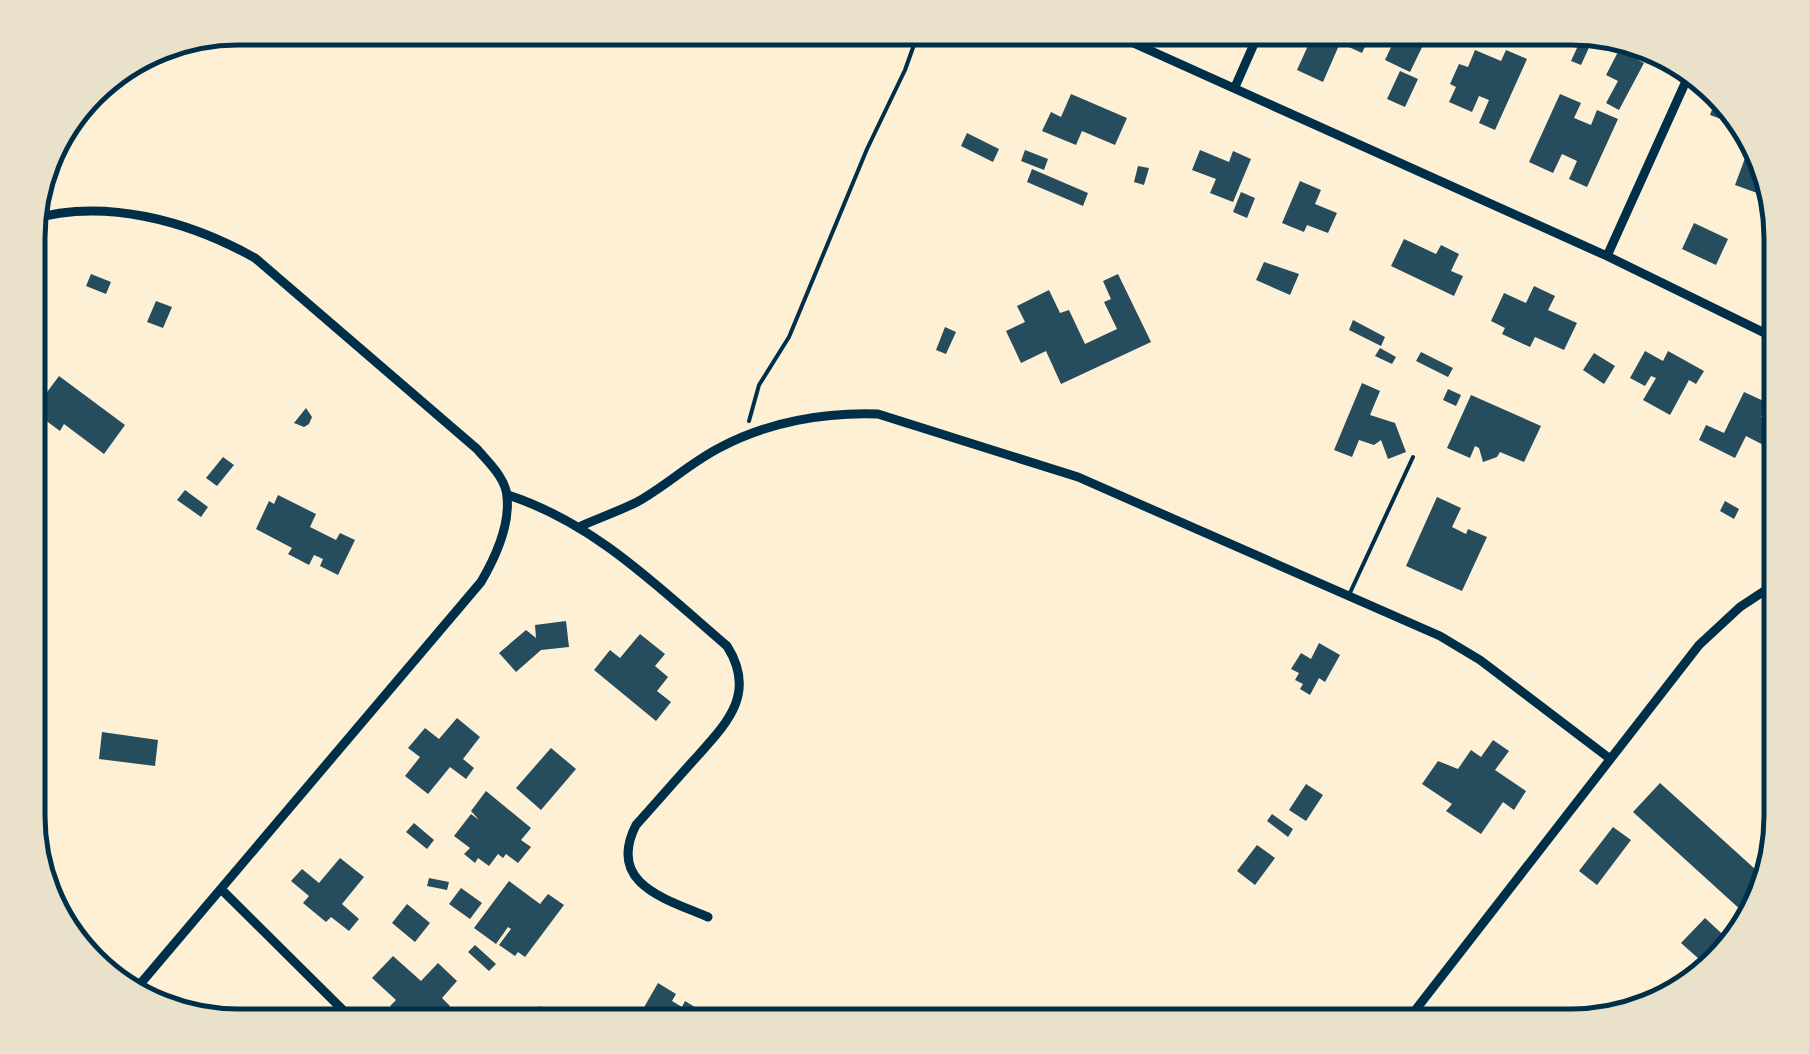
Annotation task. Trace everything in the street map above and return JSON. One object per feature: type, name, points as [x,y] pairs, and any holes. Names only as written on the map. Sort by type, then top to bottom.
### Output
[{"type":"street","points":[[1139,45],[1607,256],[1764,333]]},
{"type":"street","points":[[1235,87],[1254,45]]},
{"type":"street","points":[[1607,256],[1685,82]]},
{"type":"street","points":[[47,217],[72,213],[162,219],[220,238],[255,258],[477,449],[498,474],[508,495],[500,540],[481,582],[141,983]]},
{"type":"street","points":[[580,526],[636,502],[718,448],[746,435],[802,420],[846,413],[878,414],[1078,476],[1460,647],[1610,758]]},
{"type":"street","points":[[508,495],[557,513],[618,553],[727,646],[740,672],[737,704],[726,724],[636,825],[628,841],[635,879],[647,891],[708,917]]},
{"type":"street","points":[[1416,1009],[1718,625],[1764,592]]},
{"type":"street","points":[[222,890],[342,1009]]},
{"type":"lane","points":[[1349,595],[1413,457]]},
{"type":"path","points":[[746,435],[759,385],[789,336],[914,45]]},
{"type":"building","points":[[1308,45],[1339,45],[1323,82],[1297,70]]},
{"type":"building","points":[[1344,45],[1366,45],[1362,53]]},
{"type":"building","points":[[1392,45],[1423,45],[1410,72],[1385,60]]},
{"type":"building","points":[[1578,46],[1589,46],[1581,65],[1571,61]]},
{"type":"building","points":[[1475,50],[1501,61],[1506,50],[1527,59],[1495,130],[1479,123],[1489,100],[1479,96],[1472,112],[1449,102],[1456,87],[1450,84],[1459,64],[1468,67]]},
{"type":"building","points":[[1618,51],[1644,63],[1619,110],[1606,103],[1618,81],[1606,75]]},
{"type":"building","points":[[1400,71],[1418,79],[1405,107],[1387,99]]},
{"type":"building","points":[[1071,94],[1127,118],[1115,145],[1082,131],[1076,145],[1042,131],[1051,112],[1061,117]]},
{"type":"building","points":[[1560,94],[1581,103],[1574,118],[1591,125],[1597,110],[1618,119],[1587,187],[1569,179],[1577,161],[1562,154],[1553,173],[1529,162]]},
{"type":"building","points":[[1713,107],[1724,120],[1710,115]]},
{"type":"building","points":[[967,133],[999,149],[993,162],[961,146]]},
{"type":"building","points":[[1025,150],[1048,159],[1044,170],[1021,161]]},
{"type":"building","points":[[1200,150],[1229,162],[1233,151],[1251,159],[1233,202],[1210,193],[1216,179],[1192,170]]},
{"type":"building","points":[[1746,157],[1758,193],[1735,185]]},
{"type":"building","points":[[1138,166],[1149,168],[1144,185],[1134,182]]},
{"type":"building","points":[[1032,169],[1088,193],[1083,206],[1027,182]]},
{"type":"building","points":[[1300,181],[1321,190],[1315,204],[1337,213],[1328,233],[1307,225],[1304,232],[1282,223]]},
{"type":"building","points":[[1241,192],[1255,198],[1247,218],[1233,212]]},
{"type":"building","points":[[1694,223],[1728,239],[1716,265],[1682,249]]},
{"type":"building","points":[[1404,239],[1436,254],[1441,245],[1459,254],[1451,271],[1463,276],[1454,296],[1391,266]]},
{"type":"building","points":[[1264,262],[1299,274],[1290,295],[1256,280]]},
{"type":"building","points":[[91,274],[111,282],[106,294],[86,286]]},
{"type":"building","points":[[1118,274],[1151,342],[1061,384],[1046,351],[1021,363],[1006,331],[1025,322],[1017,306],[1049,290],[1060,313],[1069,310],[1085,344],[1117,329],[1104,302],[1111,299],[1103,281]]},
{"type":"building","points":[[1534,286],[1555,296],[1548,310],[1577,323],[1564,350],[1535,337],[1530,347],[1502,334],[1505,328],[1491,321],[1504,293],[1526,303]]},
{"type":"building","points":[[156,301],[172,307],[163,328],[147,322]]},
{"type":"building","points":[[1353,320],[1385,337],[1381,346],[1349,330]]},
{"type":"building","points":[[945,327],[956,332],[946,354],[936,350]]},
{"type":"building","points":[[1380,348],[1396,357],[1392,364],[1375,356]]},
{"type":"building","points":[[1645,351],[1663,361],[1668,351],[1704,371],[1696,384],[1689,380],[1670,415],[1643,400],[1656,378],[1651,376],[1645,386],[1630,378]]},
{"type":"building","points":[[1421,352],[1453,368],[1448,377],[1416,361]]},
{"type":"building","points":[[1594,353],[1615,366],[1604,384],[1583,370]]},
{"type":"building","points":[[59,376],[125,425],[104,454],[64,424],[60,431],[45,420],[45,395]]},
{"type":"building","points":[[1362,383],[1380,391],[1370,415],[1395,423],[1406,452],[1388,459],[1381,440],[1374,445],[1359,440],[1352,457],[1334,450]]},
{"type":"building","points":[[1448,389],[1461,395],[1456,406],[1443,400]]},
{"type":"building","points":[[1744,392],[1764,401],[1761,417],[1764,445],[1746,436],[1735,458],[1699,440],[1706,425],[1724,433]]},
{"type":"building","points":[[1471,395],[1541,426],[1524,462],[1500,452],[1483,462],[1475,446],[1470,458],[1447,448]]},
{"type":"building","points":[[306,408],[312,417],[309,424],[304,427],[294,423]]},
{"type":"building","points":[[223,457],[234,465],[217,486],[206,478]]},
{"type":"building","points":[[185,490],[208,507],[201,517],[177,500]]},
{"type":"building","points":[[278,495],[316,514],[310,527],[336,540],[340,533],[355,540],[338,575],[320,566],[323,559],[314,555],[309,565],[288,554],[292,548],[256,529],[269,501],[274,504]]},
{"type":"building","points":[[1437,497],[1461,508],[1452,527],[1487,537],[1462,591],[1406,566]]},
{"type":"building","points":[[1725,501],[1739,509],[1734,519],[1720,511]]},
{"type":"building","points":[[566,621],[569,647],[541,650],[516,672],[499,653],[526,630],[536,638],[535,625]]},
{"type":"building","points":[[640,634],[665,654],[655,666],[668,677],[657,691],[671,702],[656,721],[594,670],[610,650],[620,658]]},
{"type":"building","points":[[1319,643],[1340,655],[1325,682],[1319,678],[1310,695],[1300,689],[1303,684],[1295,680],[1299,673],[1291,669],[1301,653],[1311,659]]},
{"type":"building","points":[[457,718],[480,737],[463,759],[474,768],[466,779],[450,767],[428,794],[405,776],[420,757],[408,748],[425,728],[439,739]]},
{"type":"building","points":[[102,732],[158,740],[155,766],[99,759]]},
{"type":"building","points":[[1493,740],[1509,751],[1495,770],[1526,791],[1514,810],[1503,802],[1481,834],[1446,811],[1452,804],[1422,784],[1438,761],[1458,769],[1471,750],[1481,757]]},
{"type":"building","points":[[551,748],[576,769],[541,810],[516,788]]},
{"type":"building","points":[[1660,783],[1756,870],[1740,909],[1633,812]]},
{"type":"building","points":[[1306,784],[1323,795],[1306,821],[1289,810]]},
{"type":"building","points":[[486,791],[531,828],[521,840],[531,847],[518,863],[506,854],[503,858],[498,854],[489,866],[478,858],[475,863],[464,854],[470,848],[454,836],[471,814],[479,820],[471,811]]},
{"type":"building","points":[[1272,814],[1293,829],[1288,837],[1267,821]]},
{"type":"building","points":[[414,823],[434,840],[427,849],[406,832]]},
{"type":"building","points":[[1613,827],[1631,840],[1597,885],[1579,871]]},
{"type":"building","points":[[1257,845],[1275,858],[1255,885],[1237,871]]},
{"type":"building","points":[[340,858],[364,877],[342,904],[359,919],[349,931],[331,917],[326,922],[303,903],[309,896],[291,881],[302,869],[319,883]]},
{"type":"building","points":[[429,878],[449,882],[447,890],[427,886]]},
{"type":"building","points":[[509,881],[540,904],[548,894],[564,905],[525,957],[518,952],[515,956],[499,945],[511,929],[508,927],[496,944],[474,928]]},
{"type":"building","points":[[461,888],[482,903],[470,919],[449,904]]},
{"type":"building","points":[[407,904],[430,923],[415,942],[392,923]]},
{"type":"building","points":[[1705,918],[1723,935],[1700,959],[1681,943]]},
{"type":"building","points":[[475,945],[496,964],[489,971],[468,952]]},
{"type":"building","points":[[393,956],[421,981],[438,963],[457,981],[442,998],[450,1006],[447,1009],[393,1009],[390,1006],[396,1000],[372,978]]},
{"type":"building","points":[[658,983],[676,994],[672,1001],[682,1007],[685,1001],[698,1009],[643,1009]]}]
